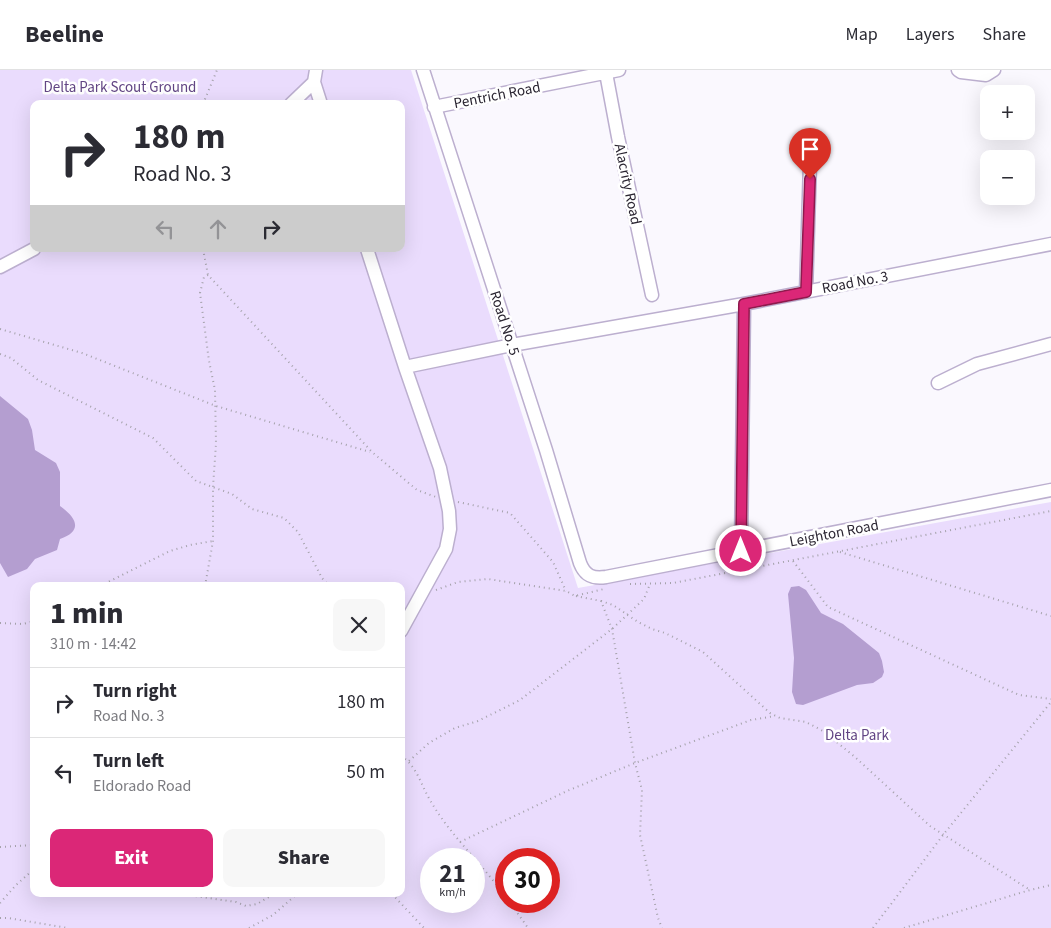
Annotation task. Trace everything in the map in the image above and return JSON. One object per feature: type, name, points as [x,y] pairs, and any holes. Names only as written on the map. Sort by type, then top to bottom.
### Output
[{"type":"street","name":"Road No. 5","points":[[422,70],[512,345],[580,563],[588,575]]},
{"type":"street","name":"Pentrich Road","points":[[434,108],[619,70]]},
{"type":"street","points":[[958,70],[986,75],[994,70]]},
{"type":"street","name":"Alacrity Road","points":[[606,73],[652,295]]},
{"type":"street","points":[[294,100],[315,76]]},
{"type":"street","points":[[315,76],[320,100]]},
{"type":"street","points":[[806,292],[810,164]]},
{"type":"street","name":"Road No. 3","points":[[405,367],[512,345],[744,304],[1051,244]]},
{"type":"street","points":[[0,268],[30,251]]},
{"type":"street","points":[[368,252],[440,468],[447,500],[450,529],[446,549],[405,624]]},
{"type":"street","points":[[741,551],[744,304]]},
{"type":"street","points":[[938,383],[977,364],[1051,344]]},
{"type":"street","name":"Leighton Road","points":[[588,575],[595,578],[606,577],[1051,490]]},
{"type":"path","points":[[205,100],[217,70]]},
{"type":"path","points":[[204,252],[208,275],[372,452],[417,490],[447,500],[510,513],[553,562],[566,591]]},
{"type":"path","points":[[206,582],[213,541],[213,487],[216,444],[215,390],[200,293],[204,277],[208,275]]},
{"type":"path","points":[[0,329],[82,353],[216,406],[372,452]]},
{"type":"path","points":[[0,354],[12,358],[38,380],[152,438],[196,481],[232,494],[252,509],[284,518],[298,532],[326,582]]},
{"type":"path","points":[[108,582],[170,551],[213,541]]},
{"type":"path","points":[[839,552],[1051,616]]},
{"type":"path","points":[[793,561],[828,607],[1019,695],[1051,701],[943,835],[872,928]]},
{"type":"path","points":[[409,761],[429,744],[455,728],[478,721],[520,700],[612,629],[644,599],[650,584]]},
{"type":"path","points":[[575,596],[613,605],[626,615],[703,652],[770,714],[806,722],[823,730],[943,835],[1030,890]]},
{"type":"path","points":[[601,601],[612,629],[635,764],[642,790],[640,835],[658,918],[662,928]]},
{"type":"path","points":[[0,623],[23,624],[30,622]]},
{"type":"path","points":[[460,842],[567,791],[750,720],[776,716]]},
{"type":"path","points":[[405,758],[409,761],[419,777],[430,800],[460,842],[495,885]]},
{"type":"path","points":[[0,847],[30,845]]},
{"type":"path","points":[[0,903],[30,873]]},
{"type":"path","points":[[904,928],[1051,885]]},
{"type":"path","points":[[202,897],[236,902],[246,906],[257,904],[269,897]]},
{"type":"path","points":[[250,928],[273,915],[294,897]]},
{"type":"path","points":[[395,897],[424,928]]},
{"type":"path","points":[[517,913],[528,928]]},
{"type":"path","points":[[0,918],[68,928]]},
{"type":"green space","name":"Delta Park","points":[[0,70],[411,70],[578,588],[1051,502],[1051,928],[0,928]]},
{"type":"shaded area","points":[[0,396],[28,419],[35,450],[56,463],[60,472],[60,506],[70,515],[75,524],[72,532],[60,539],[57,550],[35,559],[27,569],[8,577],[0,563]]},
{"type":"shaded area","points":[[799,586],[806,590],[821,613],[843,624],[879,653],[884,672],[882,677],[873,683],[857,685],[803,705],[796,704],[792,692],[794,658],[788,594],[791,587]]},
{"type":"route","points":[[741,551],[744,304],[806,292],[810,179]]},
{"type":"park label","name":"Delta Park Scout Ground","points":[[120,87]]}]
